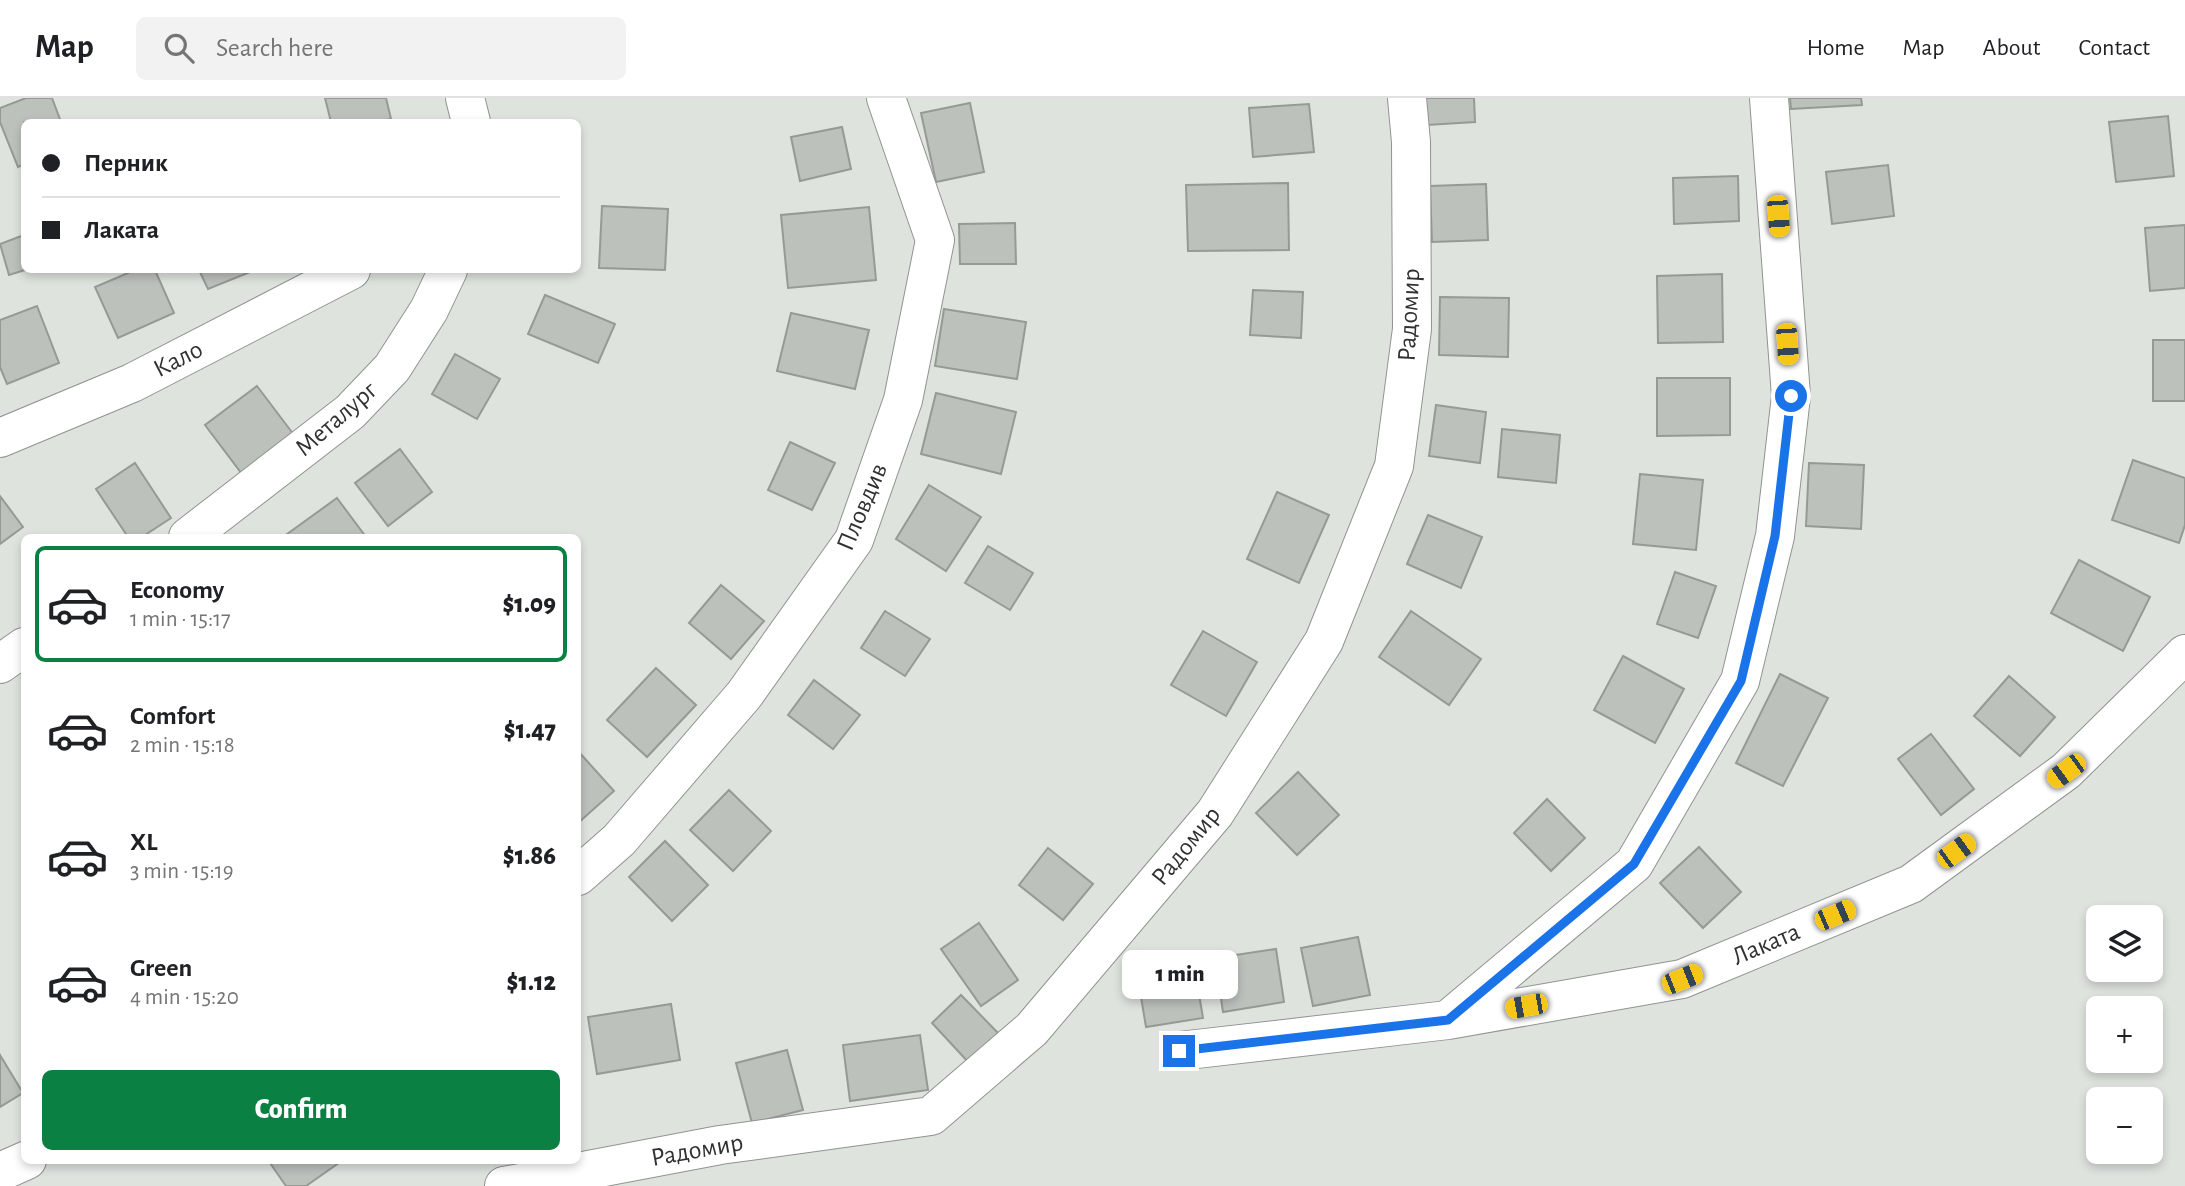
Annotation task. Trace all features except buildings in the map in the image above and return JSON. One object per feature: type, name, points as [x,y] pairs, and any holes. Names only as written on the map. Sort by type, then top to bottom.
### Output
[{"type":"street","points":[[465,98],[470,119]]},
{"type":"street","name":"Пловдив","points":[[581,873],[618,840],[744,695],[854,540],[903,400],[935,240],[886,98]]},
{"type":"street","name":"Радомир","points":[[504,1186],[720,1145],[931,1116],[1032,1029],[1215,813],[1324,641],[1394,466],[1412,329],[1411,142],[1407,98]]},
{"type":"street","points":[[1448,1020],[1634,864],[1741,681],[1775,536],[1791,396],[1769,98]]},
{"type":"street","name":"Кало","points":[[0,438],[132,383],[345,273]]},
{"type":"street","name":"Металург","points":[[192,534],[351,412],[392,368],[429,310],[446,273]]},
{"type":"street","points":[[0,664],[21,649]]},
{"type":"street","name":"Лаката","points":[[1179,1051],[1448,1020],[1682,979],[1911,884],[2066,771],[2185,653]]},
{"type":"street","points":[[0,1172],[21,1163]]},
{"type":"route","points":[[1179,1051],[1448,1020],[1634,864],[1741,681],[1775,536],[1791,396]]}]
